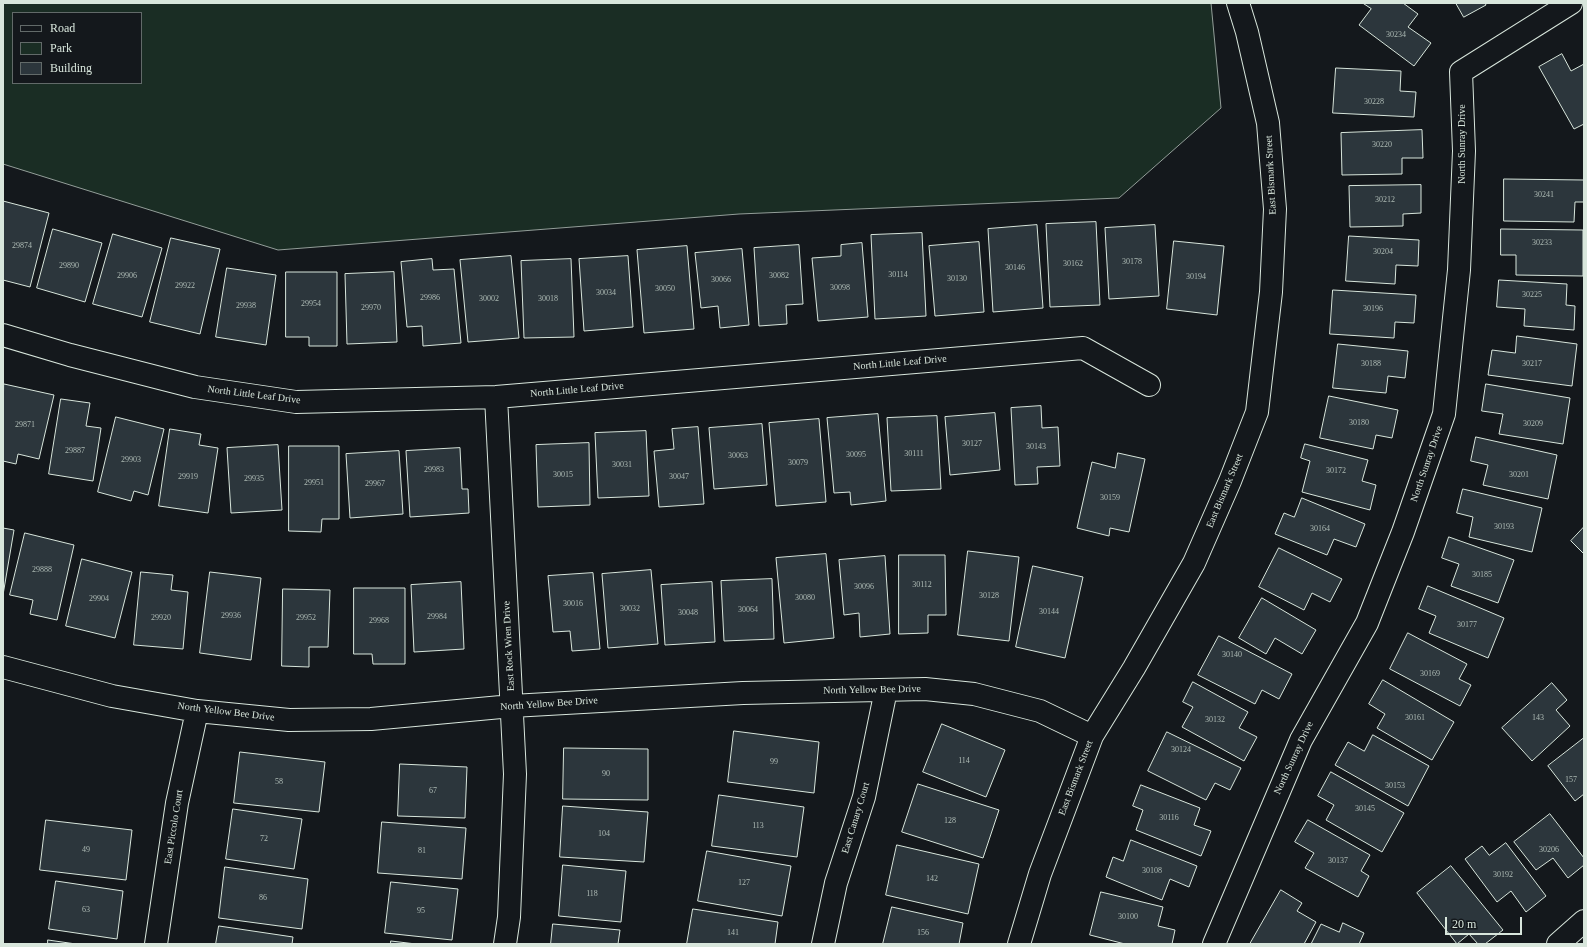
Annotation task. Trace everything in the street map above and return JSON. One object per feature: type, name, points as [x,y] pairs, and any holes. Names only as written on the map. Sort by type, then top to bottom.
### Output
[{"type":"street","name":"East Bismark Street","points":[[1019,944],[1040,874],[1092,736],[1134,668],[1194,563],[1230,481],[1257,412],[1271,292],[1274,209],[1268,123],[1247,32],[1238,3]]},
{"type":"street","name":"North Sunray Drive","points":[[1214,944],[1301,740],[1367,623],[1404,532],[1444,414],[1459,270],[1464,151],[1461,72],[1571,3]]},
{"type":"street","name":"North Little Leaf Drive","points":[[3,335],[70,355],[195,387],[296,402],[496,397],[1082,348],[1148,385]]},
{"type":"street","name":"East Rock Wren Drive","points":[[496,397],[515,774],[509,917],[505,944]]},
{"type":"street","name":"North Yellow Bee Drive","points":[[3,667],[112,696],[197,711],[288,720],[372,718],[512,706],[743,692],[925,689],[974,694],[1040,711],[1092,736]]},
{"type":"street","name":"East Canary Court","points":[[823,944],[836,883],[864,797],[886,690]]},
{"type":"street","name":"East Piccolo Court","points":[[156,944],[176,803],[197,711]]},
{"type":"street","points":[[1558,944],[1584,921]]},
{"type":"green space","points":[[3,3],[1211,3],[1221,108],[1119,198],[739,214],[278,250],[3,164]]},
{"type":"building","points":[[1363,3],[1403,3],[1418,14],[1408,27],[1431,43],[1414,66],[1359,25],[1371,9]]},
{"type":"building","points":[[1456,3],[1485,3],[1486,5],[1464,17]]},
{"type":"building","points":[[1562,54],[1571,71],[1584,64],[1584,124],[1574,129],[1539,67]]},
{"type":"building","points":[[1336,68],[1401,71],[1400,91],[1416,92],[1414,117],[1333,113]]},
{"type":"building","points":[[1422,130],[1423,158],[1402,158],[1402,174],[1342,175],[1341,133]]},
{"type":"building","points":[[1504,179],[1584,180],[1584,202],[1575,202],[1574,222],[1504,221]]},
{"type":"building","points":[[1421,185],[1421,213],[1403,214],[1403,226],[1350,227],[1349,186]]},
{"type":"building","points":[[3,201],[49,213],[30,287],[3,280]]},
{"type":"building","points":[[1096,222],[1100,305],[1050,307],[1046,224]]},
{"type":"building","points":[[1037,225],[1043,308],[993,312],[988,229]]},
{"type":"building","points":[[1155,225],[1159,296],[1109,299],[1105,228]]},
{"type":"building","points":[[53,229],[102,243],[85,302],[37,288]]},
{"type":"building","points":[[1501,229],[1583,230],[1583,276],[1516,275],[1516,255],[1501,255]]},
{"type":"building","points":[[922,233],[926,316],[875,319],[871,235]]},
{"type":"building","points":[[113,234],[162,248],[142,317],[93,304]]},
{"type":"building","points":[[1349,236],[1419,240],[1418,266],[1396,265],[1395,284],[1346,281]]},
{"type":"building","points":[[171,238],[220,249],[200,334],[150,322]]},
{"type":"building","points":[[1174,241],[1224,246],[1217,315],[1167,309]]},
{"type":"building","points":[[979,242],[984,312],[935,316],[929,246]]},
{"type":"building","points":[[862,243],[868,317],[818,321],[812,258],[841,256],[841,245]]},
{"type":"building","points":[[799,245],[803,304],[786,305],[787,324],[759,326],[754,248]]},
{"type":"building","points":[[687,246],[694,329],[644,333],[637,250]]},
{"type":"building","points":[[742,249],[749,325],[720,328],[718,306],[701,308],[695,253]]},
{"type":"building","points":[[511,256],[519,338],[468,342],[460,260]]},
{"type":"building","points":[[628,256],[633,327],[584,331],[579,259]]},
{"type":"building","points":[[432,259],[433,270],[454,269],[461,343],[423,346],[422,326],[407,327],[401,262]]},
{"type":"building","points":[[571,259],[574,337],[524,338],[521,261]]},
{"type":"building","points":[[227,268],[276,275],[266,345],[216,337]]},
{"type":"building","points":[[286,272],[337,272],[337,346],[309,346],[309,337],[286,337]]},
{"type":"building","points":[[394,272],[397,342],[347,344],[345,274]]},
{"type":"building","points":[[1499,280],[1567,284],[1566,305],[1575,306],[1574,330],[1524,326],[1525,309],[1497,307]]},
{"type":"building","points":[[1333,290],[1416,295],[1414,323],[1395,322],[1394,338],[1330,334]]},
{"type":"building","points":[[1517,336],[1577,344],[1572,386],[1488,375],[1492,350],[1515,353]]},
{"type":"building","points":[[1338,344],[1408,351],[1405,378],[1388,376],[1386,393],[1333,388]]},
{"type":"building","points":[[4,384],[54,395],[39,459],[18,454],[16,464],[3,461]]},
{"type":"building","points":[[1486,384],[1570,398],[1563,444],[1499,434],[1503,414],[1482,411]]},
{"type":"building","points":[[1329,396],[1398,410],[1392,438],[1376,435],[1373,449],[1320,438]]},
{"type":"building","points":[[61,399],[90,403],[86,426],[101,428],[93,481],[49,474]]},
{"type":"building","points":[[1041,406],[1042,428],[1058,427],[1060,466],[1037,467],[1038,484],[1015,485],[1011,408]]},
{"type":"building","points":[[995,413],[1000,470],[950,475],[945,417]]},
{"type":"building","points":[[878,414],[886,501],[851,505],[850,492],[834,493],[827,418]]},
{"type":"building","points":[[937,416],[941,489],[891,491],[887,418]]},
{"type":"building","points":[[116,417],[164,429],[148,495],[134,491],[131,501],[98,492]]},
{"type":"building","points":[[819,419],[826,502],[776,506],[769,423]]},
{"type":"building","points":[[762,424],[767,485],[714,489],[709,428]]},
{"type":"building","points":[[698,427],[704,504],[659,507],[654,451],[674,449],[672,429]]},
{"type":"building","points":[[170,429],[201,434],[199,445],[218,448],[208,513],[159,506]]},
{"type":"building","points":[[646,431],[649,496],[598,498],[595,433]]},
{"type":"building","points":[[1476,437],[1557,455],[1548,499],[1483,485],[1488,465],[1471,461]]},
{"type":"building","points":[[589,443],[590,505],[538,507],[536,445]]},
{"type":"building","points":[[1305,444],[1368,460],[1362,481],[1376,485],[1370,510],[1302,492],[1310,461],[1301,458]]},
{"type":"building","points":[[278,445],[282,510],[231,513],[227,448]]},
{"type":"building","points":[[289,446],[339,446],[339,519],[322,519],[321,532],[289,531]]},
{"type":"building","points":[[460,448],[462,489],[468,489],[469,513],[410,517],[406,451]]},
{"type":"building","points":[[399,451],[403,514],[350,518],[346,454]]},
{"type":"building","points":[[1118,453],[1145,459],[1129,532],[1110,528],[1109,536],[1077,528],[1092,462],[1115,468]]},
{"type":"building","points":[[1463,489],[1542,508],[1532,552],[1469,537],[1473,517],[1457,513]]},
{"type":"building","points":[[1302,498],[1365,524],[1356,547],[1334,539],[1327,555],[1275,534],[1284,513],[1294,517]]},
{"type":"building","points":[[1584,527],[1584,554],[1571,541]]},
{"type":"building","points":[[3,528],[14,530],[3,595]]},
{"type":"building","points":[[25,533],[74,545],[57,620],[30,614],[33,600],[10,595]]},
{"type":"building","points":[[1449,537],[1514,560],[1498,603],[1451,586],[1459,564],[1442,558]]},
{"type":"building","points":[[1279,548],[1342,579],[1330,602],[1312,593],[1304,610],[1259,587]]},
{"type":"building","points":[[968,551],[1019,557],[1009,641],[958,635]]},
{"type":"building","points":[[826,554],[834,638],[784,643],[776,558]]},
{"type":"building","points":[[899,555],[945,555],[946,615],[928,615],[928,633],[899,634]]},
{"type":"building","points":[[885,556],[890,634],[860,637],[859,613],[844,615],[839,560]]},
{"type":"building","points":[[82,559],[132,572],[115,638],[66,626]]},
{"type":"building","points":[[1033,566],[1083,577],[1065,658],[1016,647]]},
{"type":"building","points":[[651,570],[658,644],[608,648],[602,574]]},
{"type":"building","points":[[141,572],[173,575],[171,590],[188,592],[183,649],[134,645]]},
{"type":"building","points":[[210,572],[261,578],[251,660],[200,653]]},
{"type":"building","points":[[593,573],[600,649],[572,651],[570,631],[553,632],[548,576]]},
{"type":"building","points":[[772,579],[774,639],[724,641],[721,581]]},
{"type":"building","points":[[461,582],[464,649],[414,652],[411,585]]},
{"type":"building","points":[[712,582],[715,642],[665,645],[661,585]]},
{"type":"building","points":[[1428,586],[1504,618],[1488,658],[1429,633],[1436,616],[1419,609]]},
{"type":"building","points":[[354,588],[405,588],[405,664],[373,664],[372,654],[354,654]]},
{"type":"building","points":[[283,589],[330,590],[328,647],[309,647],[309,667],[282,666]]},
{"type":"building","points":[[1262,598],[1316,630],[1302,654],[1275,638],[1266,654],[1239,638]]},
{"type":"building","points":[[1408,633],[1467,664],[1459,679],[1471,685],[1460,706],[1390,669]]},
{"type":"building","points":[[1219,636],[1292,674],[1279,699],[1262,690],[1255,704],[1198,675]]},
{"type":"building","points":[[1383,680],[1454,722],[1432,760],[1377,728],[1385,714],[1369,704]]},
{"type":"building","points":[[1193,682],[1248,712],[1239,728],[1257,737],[1244,761],[1182,727],[1193,707],[1183,702]]},
{"type":"building","points":[[1552,683],[1567,700],[1556,710],[1570,726],[1532,761],[1502,728]]},
{"type":"building","points":[[942,724],[1005,750],[986,797],[923,772]]},
{"type":"building","points":[[734,731],[819,742],[814,793],[728,782]]},
{"type":"building","points":[[1167,732],[1241,768],[1230,790],[1215,783],[1206,800],[1148,771]]},
{"type":"building","points":[[1373,735],[1429,766],[1408,806],[1335,765],[1348,742],[1364,751]]},
{"type":"building","points":[[1584,738],[1584,794],[1575,801],[1548,766]]},
{"type":"building","points":[[564,748],[648,749],[648,800],[563,799]]},
{"type":"building","points":[[240,752],[325,762],[319,812],[234,803]]},
{"type":"building","points":[[400,764],[467,767],[465,818],[398,816]]},
{"type":"building","points":[[1331,772],[1404,813],[1382,852],[1326,820],[1334,805],[1318,796]]},
{"type":"building","points":[[918,784],[999,810],[983,858],[902,832]]},
{"type":"building","points":[[1141,785],[1200,808],[1194,825],[1211,831],[1201,856],[1136,830],[1143,810],[1133,806]]},
{"type":"building","points":[[719,795],[804,807],[797,857],[712,846]]},
{"type":"building","points":[[563,806],[648,812],[644,862],[560,857]]},
{"type":"building","points":[[233,809],[302,819],[294,869],[226,859]]},
{"type":"building","points":[[1550,814],[1584,858],[1584,865],[1568,878],[1553,858],[1536,870],[1514,842]]},
{"type":"building","points":[[46,820],[132,830],[126,880],[40,870]]},
{"type":"building","points":[[1308,820],[1370,855],[1361,871],[1369,876],[1358,897],[1305,868],[1314,853],[1295,842]]},
{"type":"building","points":[[382,822],[466,828],[462,879],[378,873]]},
{"type":"building","points":[[1131,840],[1197,866],[1189,887],[1170,879],[1162,900],[1106,877],[1113,857],[1123,861]]},
{"type":"building","points":[[1506,843],[1546,896],[1526,912],[1511,891],[1497,902],[1465,859],[1482,846],[1489,855]]},
{"type":"building","points":[[897,845],[979,864],[968,914],[886,895]]},
{"type":"building","points":[[707,851],[791,866],[782,916],[698,901]]},
{"type":"building","points":[[563,865],[626,871],[621,922],[559,916]]},
{"type":"building","points":[[1451,866],[1503,930],[1485,944],[1478,944],[1469,934],[1457,944],[1417,893]]},
{"type":"building","points":[[225,867],[308,879],[302,929],[219,918]]},
{"type":"building","points":[[56,881],[123,891],[117,939],[49,929]]},
{"type":"building","points":[[391,882],[458,889],[452,940],[385,933]]},
{"type":"building","points":[[1281,890],[1302,903],[1297,911],[1316,922],[1304,944],[1250,944]]},
{"type":"building","points":[[1101,892],[1163,907],[1158,926],[1175,930],[1172,944],[1125,944],[1090,935]]},
{"type":"building","points":[[892,907],[963,923],[959,944],[883,944]]},
{"type":"building","points":[[693,909],[778,922],[775,944],[687,944]]},
{"type":"building","points":[[1343,923],[1364,933],[1359,944],[1311,944],[1321,924],[1339,932]]},
{"type":"building","points":[[553,924],[620,930],[618,944],[551,944]]},
{"type":"building","points":[[219,926],[293,937],[292,944],[216,944]]},
{"type":"building","points":[[48,940],[76,944],[48,944]]},
{"type":"building","points":[[391,941],[416,944],[391,944]]}]
